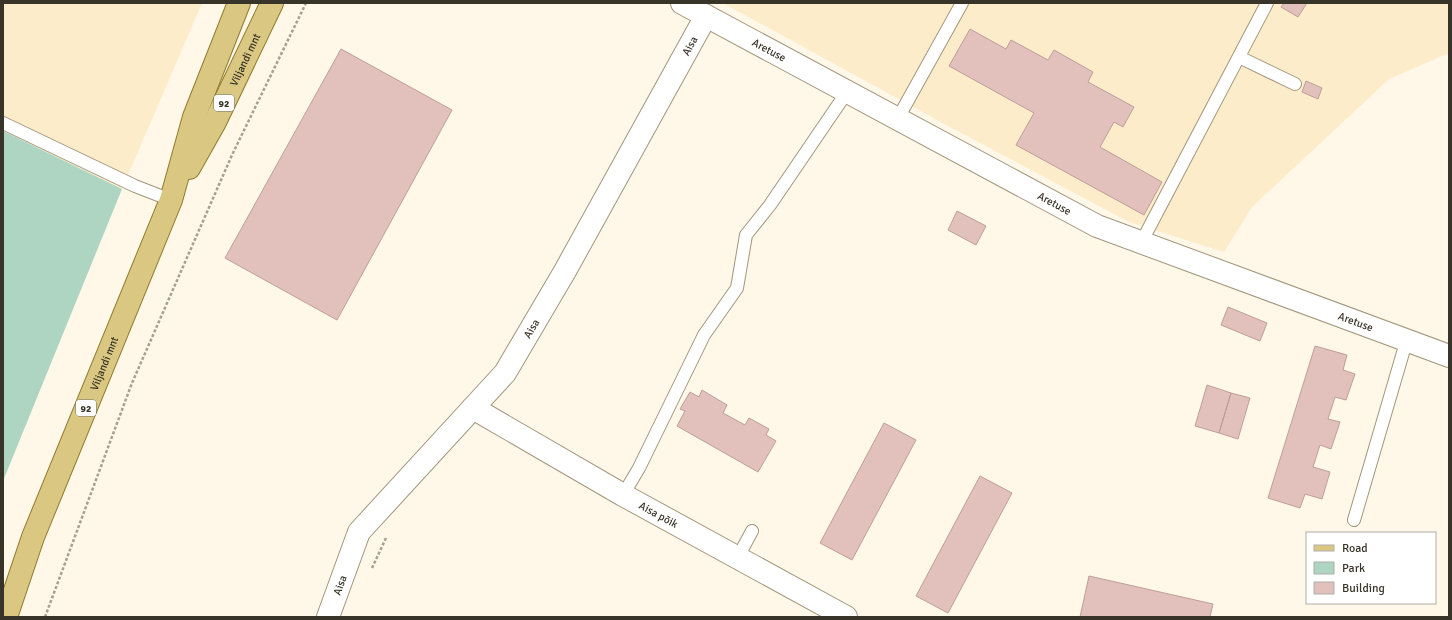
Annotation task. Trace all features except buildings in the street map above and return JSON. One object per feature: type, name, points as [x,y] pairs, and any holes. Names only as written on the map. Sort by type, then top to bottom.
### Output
[{"type":"main road","name":"Viljandi mnt","points":[[171,200],[194,117],[239,3]]},
{"type":"main road","name":"Viljandi mnt","points":[[6,617],[33,537],[171,200],[214,122],[272,3]]},
{"type":"street","name":"Aretuse","points":[[682,3],[897,120],[1097,226],[1407,339],[1449,356]]},
{"type":"street","name":"Aisa","points":[[328,617],[359,532],[505,373],[565,271],[706,16]]},
{"type":"street","name":"Aisa põik","points":[[473,408],[623,495],[738,557],[813,609],[846,617]]},
{"type":"lane","points":[[897,120],[962,3]]},
{"type":"lane","points":[[1141,243],[1267,3]]},
{"type":"lane","points":[[1239,57],[1295,84]]},
{"type":"lane","points":[[623,495],[639,468],[704,335],[737,288],[746,236],[770,205],[848,92]]},
{"type":"lane","points":[[3,123],[135,186],[171,200]]},
{"type":"lane","points":[[1354,520],[1407,339]]},
{"type":"lane","points":[[738,557],[752,531]]},
{"type":"path","points":[[45,617],[132,384],[232,155],[306,3]]},
{"type":"path","points":[[372,569],[386,538]]},
{"type":"shaded area","points":[[3,3],[202,3],[122,189],[3,131]]},
{"type":"shaded area","points":[[723,3],[1449,3],[1449,53],[1389,79],[1252,207],[1224,252],[1129,222],[950,127]]},
{"type":"green space","points":[[3,131],[122,189],[3,481]]}]
